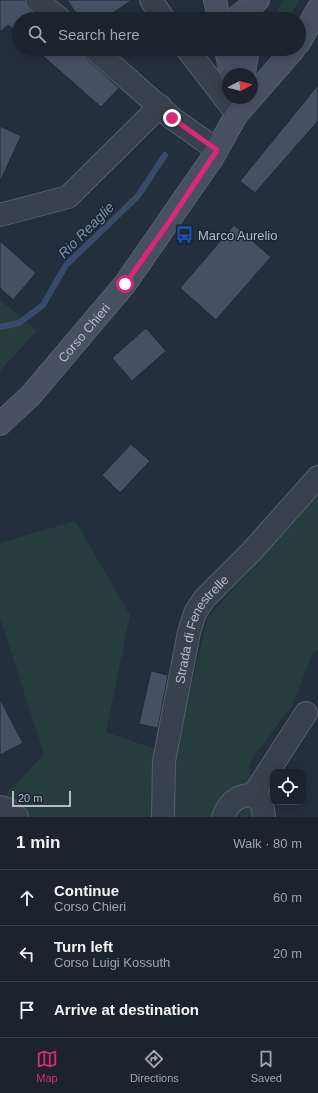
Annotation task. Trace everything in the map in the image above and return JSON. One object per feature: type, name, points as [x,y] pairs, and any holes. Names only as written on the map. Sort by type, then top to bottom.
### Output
[{"type":"main road","points":[[215,0],[218,12]]},
{"type":"main road","points":[[244,12],[259,0]]},
{"type":"main road","points":[[255,12],[259,0]]},
{"type":"main road","points":[[306,30],[318,9]]},
{"type":"main road","points":[[227,56],[230,68]]},
{"type":"main road","points":[[245,68],[247,56]]},
{"type":"main road","name":"Corso Chieri","points":[[258,91],[288,56]]},
{"type":"main road","name":"Corso Chieri","points":[[0,424],[31,395],[125,284],[217,150],[237,104]]},
{"type":"street","points":[[38,0],[52,12]]},
{"type":"street","points":[[151,0],[159,12]]},
{"type":"street","points":[[102,56],[172,118],[217,150]]},
{"type":"street","points":[[193,56],[222,88]]},
{"type":"street","points":[[0,215],[68,197],[160,106]]},
{"type":"street","name":"Strada di Fenestrelle","points":[[162,817],[164,761],[189,632],[195,613],[204,599],[252,551],[318,477]]},
{"type":"street","points":[[253,794],[306,713]]},
{"type":"street","points":[[223,817],[228,805],[244,794],[253,794],[262,802],[264,817]]},
{"type":"street","points":[[0,806],[9,810],[17,817]]},
{"type":"green space","points":[[283,0],[299,0],[293,12],[277,12]]},
{"type":"green space","points":[[0,300],[37,331],[0,371]]},
{"type":"green space","points":[[318,494],[318,650],[313,652],[293,704],[249,764],[256,817],[0,817],[0,801],[44,754],[0,618],[0,543],[75,521],[130,615],[106,732],[175,756],[207,619]]},
{"type":"building","points":[[0,0],[25,0],[29,9],[32,12],[12,12],[12,28],[8,25],[0,32]]},
{"type":"building","points":[[67,0],[132,0],[114,12],[75,12]]},
{"type":"building","points":[[43,56],[85,56],[119,88],[101,107]]},
{"type":"building","points":[[318,85],[318,121],[255,193],[240,181]]},
{"type":"building","points":[[0,126],[21,136],[0,182]]},
{"type":"building","points":[[234,225],[271,257],[216,320],[180,288]]},
{"type":"building","points":[[0,241],[36,273],[13,300],[0,288]]},
{"type":"building","points":[[146,328],[166,351],[132,381],[112,358]]},
{"type":"building","points":[[131,444],[150,461],[120,493],[102,475]]},
{"type":"building","points":[[151,671],[168,675],[158,728],[139,724]]},
{"type":"building","points":[[0,699],[23,743],[0,755]]},
{"type":"waterway","name":"Rio Reaglie","points":[[0,327],[19,323],[43,305],[66,265],[138,196],[165,155]]},
{"type":"place","name":"Marco Aurelio","points":[[185,235]]},
{"type":"route","points":[[125,284],[217,150],[172,118]]}]
